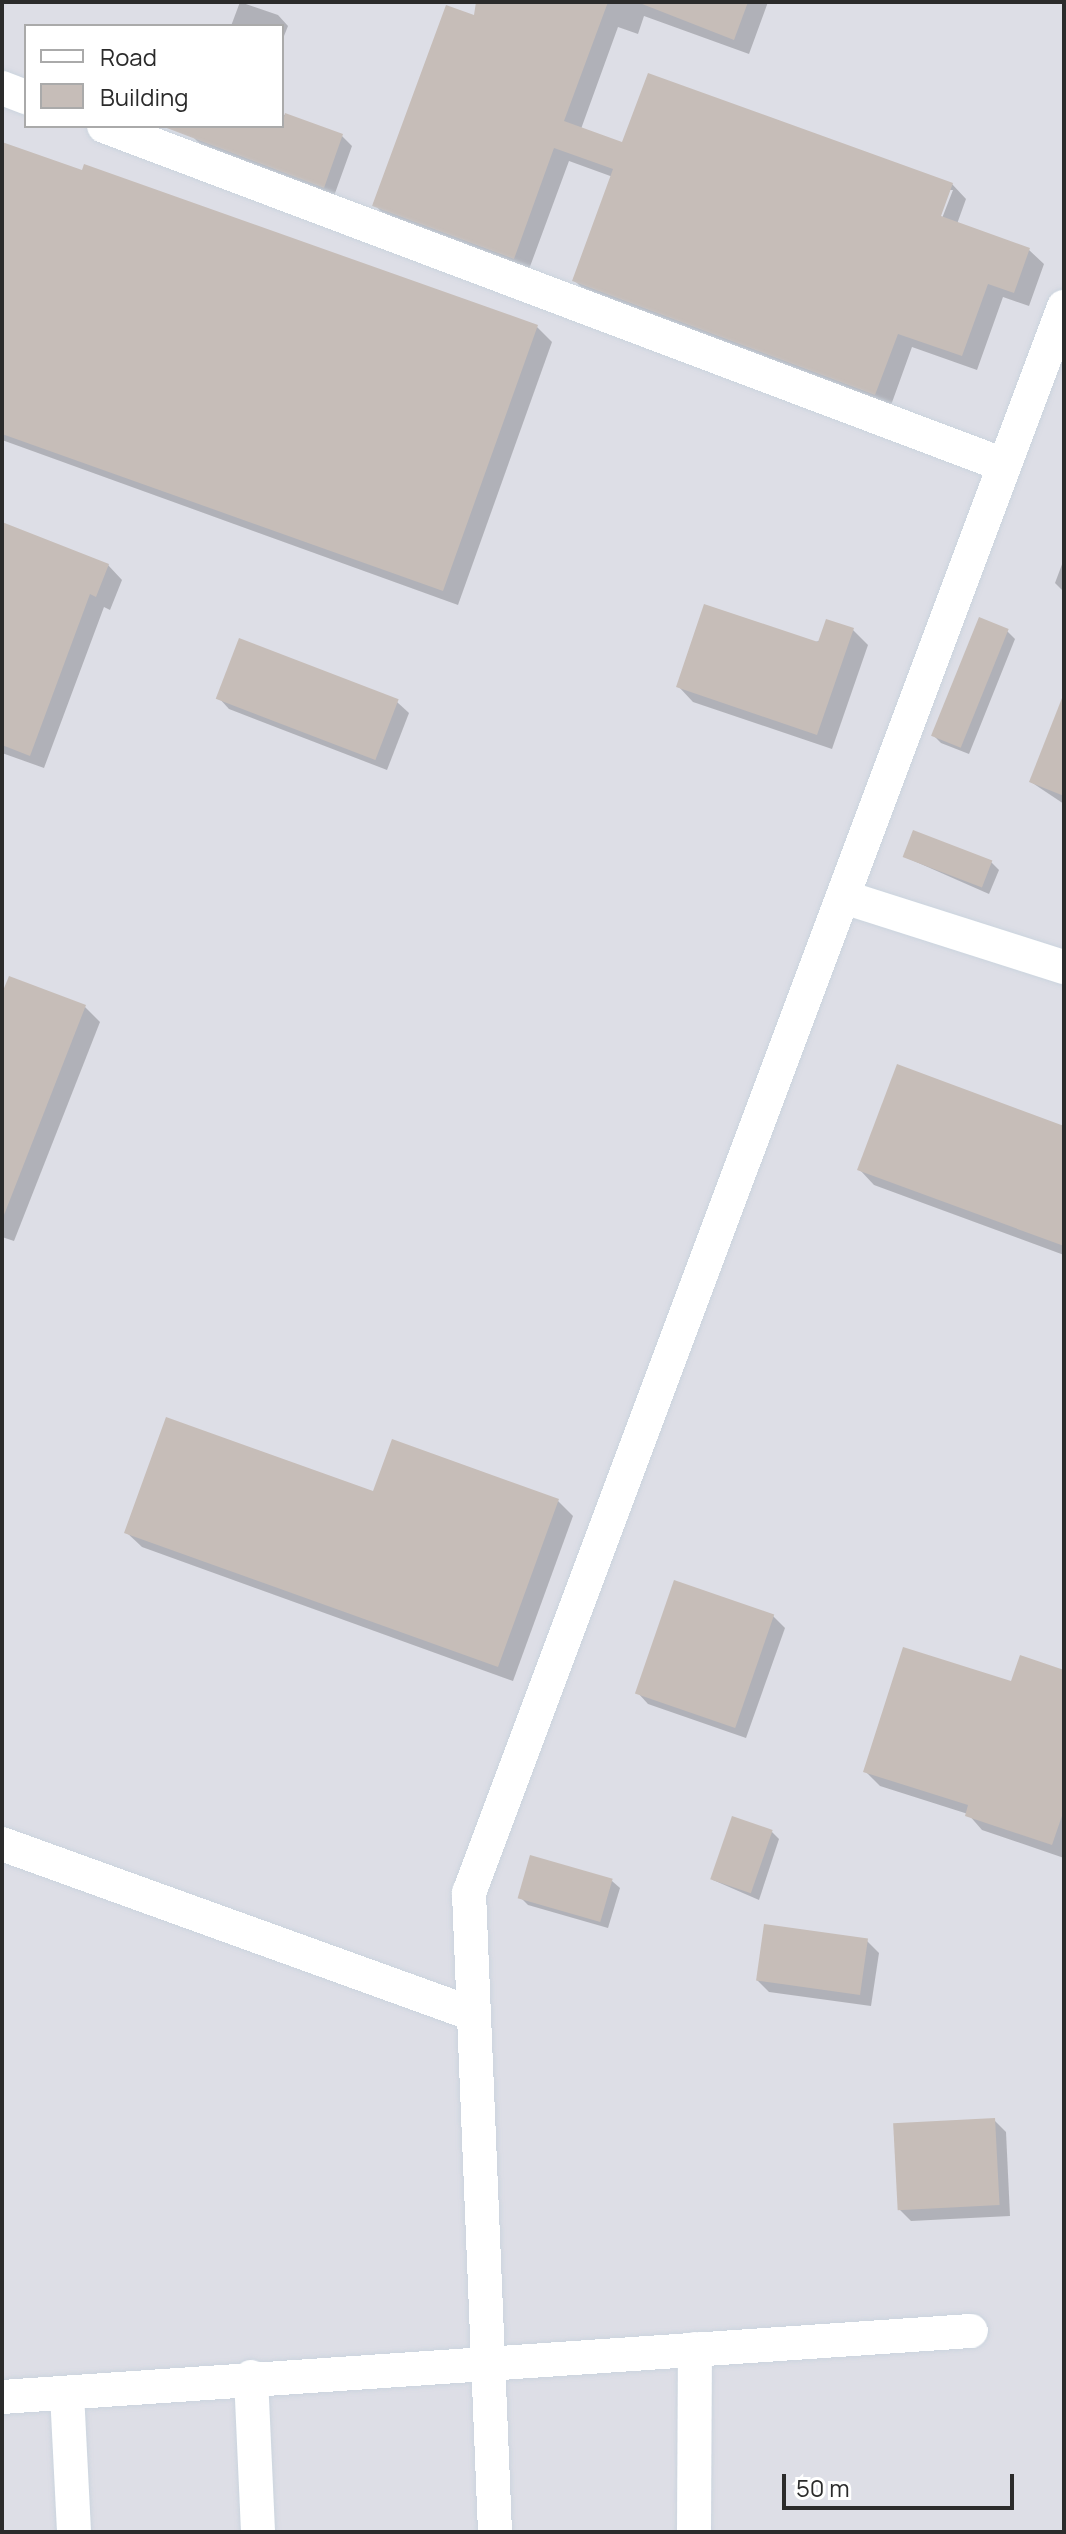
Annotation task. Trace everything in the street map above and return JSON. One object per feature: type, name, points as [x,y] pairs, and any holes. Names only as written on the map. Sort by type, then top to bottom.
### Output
[{"type":"street","points":[[2,88],[24,96]]},
{"type":"street","points":[[109,128],[1004,465]]},
{"type":"street","points":[[495,2532],[469,1893],[1064,307]]},
{"type":"street","points":[[844,897],[1064,967]]},
{"type":"street","points":[[2,1844],[473,2014]]},
{"type":"street","points":[[2,2397],[251,2377],[971,2331]]},
{"type":"street","points":[[694,2532],[695,2349]]},
{"type":"street","points":[[251,2377],[258,2532]]},
{"type":"street","points":[[67,2393],[74,2532]]},
{"type":"shaded area","points":[[2,2],[1064,2],[1064,2532],[2,2532]]},
{"type":"building","points":[[476,2],[608,2],[564,121],[622,142],[648,73],[953,183],[941,216],[1030,248],[1014,293],[988,284],[962,356],[898,334],[875,395],[572,281],[613,169],[554,148],[514,259],[372,206],[446,5],[474,15]]},
{"type":"building","points":[[637,2],[748,2],[734,40]]},
{"type":"building","points":[[285,113],[343,134],[324,188],[167,128],[284,128]]},
{"type":"building","points":[[2,142],[82,170],[84,164],[538,325],[443,591],[2,434]]},
{"type":"building","points":[[2,522],[109,564],[96,597],[90,594],[30,756],[2,745]]},
{"type":"building","points":[[704,604],[818,642],[826,619],[854,628],[817,735],[676,687]]},
{"type":"building","points":[[979,617],[1009,629],[961,748],[931,736]]},
{"type":"building","points":[[239,638],[399,699],[375,760],[216,699]]},
{"type":"building","points":[[1064,698],[1064,796],[1029,782]]},
{"type":"building","points":[[913,830],[992,860],[982,888],[903,857]]},
{"type":"building","points":[[9,976],[86,1005],[4,1215],[2,993]]},
{"type":"building","points":[[897,1064],[1064,1126],[1064,1246],[857,1170]]},
{"type":"building","points":[[166,1417],[373,1491],[392,1439],[559,1499],[498,1667],[124,1533]]},
{"type":"building","points":[[674,1580],[774,1615],[735,1728],[635,1693]]},
{"type":"building","points":[[903,1647],[1011,1681],[1020,1655],[1064,1670],[1064,1810],[1052,1845],[965,1816],[968,1805],[863,1772]]},
{"type":"building","points":[[732,1816],[773,1830],[751,1893],[710,1879]]},
{"type":"building","points":[[530,1855],[613,1879],[600,1922],[518,1898]]},
{"type":"building","points":[[764,1924],[868,1939],[860,1995],[756,1980]]},
{"type":"building","points":[[995,2118],[1000,2205],[898,2210],[893,2123]]}]
